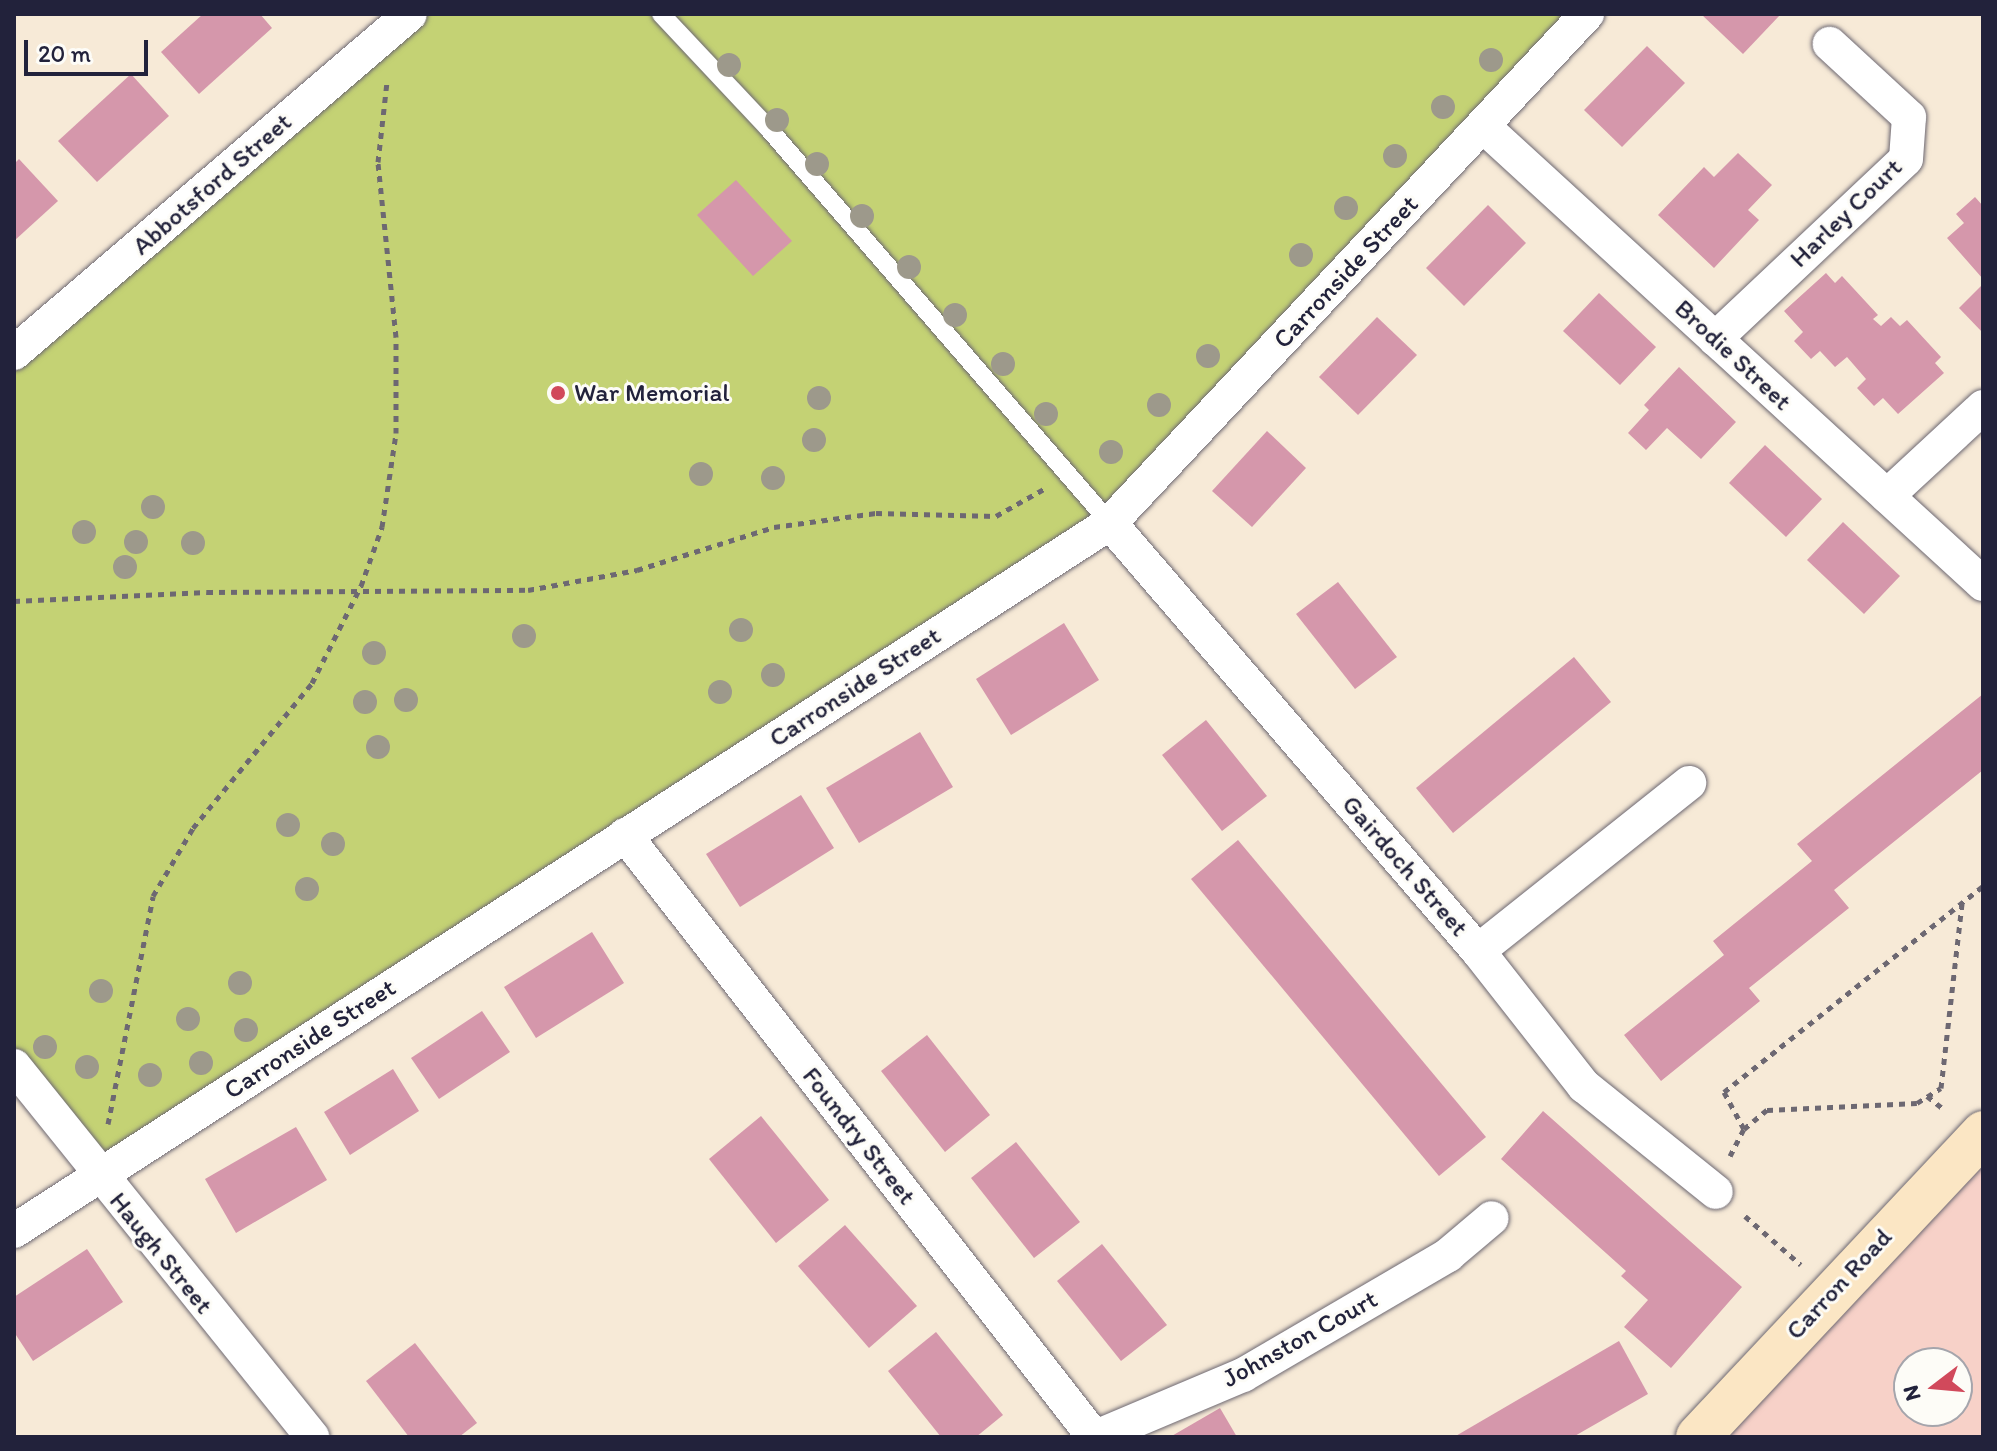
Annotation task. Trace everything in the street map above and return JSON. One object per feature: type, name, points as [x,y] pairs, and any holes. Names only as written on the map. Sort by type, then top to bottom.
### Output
[{"type":"main road","name":"Carron Road","points":[[1698,1437],[1831,1291],[1983,1133]]},
{"type":"street","name":"Carronside Street","points":[[14,1231],[1110,523],[1587,14]]},
{"type":"street","name":"Abbotsford Street","points":[[14,353],[399,24]]},
{"type":"street","name":"Harley Court","points":[[1715,339],[1906,159],[1909,117],[1830,44]]},
{"type":"street","name":"Brodie Street","points":[[1483,126],[1983,584]]},
{"type":"street","points":[[1887,496],[1983,407]]},
{"type":"street","name":"Gairdoch Street","points":[[1110,523],[1478,951],[1584,1086],[1716,1192]]},
{"type":"street","points":[[1478,951],[1689,783]]},
{"type":"street","name":"Foundry Street","points":[[625,835],[1095,1437]]},
{"type":"street","name":"Haugh Street","points":[[14,1066],[98,1176],[312,1437]]},
{"type":"street","name":"Johnston Court","points":[[1095,1437],[1243,1375],[1448,1255],[1492,1218]]},
{"type":"lane","points":[[661,14],[768,128],[1110,523]]},
{"type":"path","points":[[98,1176],[153,896],[193,828],[312,683],[358,591],[382,527],[396,433],[396,337],[378,162],[389,67],[399,24]]},
{"type":"path","points":[[14,601],[358,591],[528,590],[637,570],[774,527],[876,513],[996,516],[1047,487],[1063,471]]},
{"type":"path","points":[[1744,1129],[1724,1092],[1983,886]]},
{"type":"path","points":[[1831,1291],[1716,1192],[1733,1176],[1728,1158],[1744,1129],[1767,1110],[1917,1103],[1941,1088],[1962,903]]},
{"type":"shaded area","points":[[1983,1133],[1983,1437],[1698,1437]]},
{"type":"green space","points":[[410,14],[1587,14],[1110,523],[98,1176],[14,1066],[14,373]]},
{"type":"building","points":[[203,14],[260,14],[272,28],[199,94],[161,52]]},
{"type":"building","points":[[1701,14],[1781,14],[1743,54]]},
{"type":"building","points":[[1647,46],[1685,83],[1622,147],[1584,110]]},
{"type":"building","points":[[131,74],[169,116],[97,182],[58,141]]},
{"type":"building","points":[[1738,153],[1772,185],[1748,210],[1759,220],[1714,268],[1658,215],[1704,167],[1714,177]]},
{"type":"building","points":[[19,159],[58,201],[14,241],[14,164]]},
{"type":"building","points":[[736,180],[792,241],[753,276],[697,215]]},
{"type":"building","points":[[1975,197],[1983,206],[1983,279],[1947,238],[1964,223],[1956,214]]},
{"type":"building","points":[[1488,205],[1526,243],[1464,306],[1426,268]]},
{"type":"building","points":[[1826,273],[1835,283],[1842,276],[1878,315],[1873,319],[1881,326],[1891,317],[1900,326],[1907,320],[1941,357],[1935,363],[1944,373],[1898,414],[1883,398],[1874,406],[1857,388],[1866,379],[1847,357],[1835,367],[1820,351],[1811,359],[1794,341],[1803,332],[1784,311]]},
{"type":"building","points":[[1981,286],[1983,288],[1983,333],[1959,308]]},
{"type":"building","points":[[1599,293],[1656,347],[1620,385],[1563,331]]},
{"type":"building","points":[[1377,317],[1417,355],[1358,415],[1319,377]]},
{"type":"building","points":[[1679,367],[1736,422],[1701,459],[1667,428],[1646,450],[1628,433],[1649,410],[1644,405]]},
{"type":"building","points":[[1267,431],[1306,468],[1252,527],[1212,491]]},
{"type":"building","points":[[1765,445],[1822,499],[1786,537],[1729,483]]},
{"type":"building","points":[[1843,522],[1900,576],[1864,614],[1807,560]]},
{"type":"building","points":[[1338,582],[1397,657],[1355,689],[1296,614]]},
{"type":"building","points":[[1064,623],[1099,680],[1011,735],[976,679]]},
{"type":"building","points":[[1574,657],[1611,702],[1453,833],[1416,788]]},
{"type":"building","points":[[1983,694],[1983,770],[1834,890],[1849,908],[1749,988],[1760,1001],[1661,1081],[1624,1035],[1724,955],[1713,941],[1812,861],[1797,844]]},
{"type":"building","points":[[1206,720],[1267,796],[1222,831],[1162,755]]},
{"type":"building","points":[[920,732],[953,787],[859,843],[826,788]]},
{"type":"building","points":[[801,795],[834,848],[740,907],[706,854]]},
{"type":"building","points":[[1238,840],[1486,1137],[1439,1176],[1191,879]]},
{"type":"building","points":[[592,932],[624,983],[536,1038],[504,987]]},
{"type":"building","points":[[482,1011],[510,1052],[439,1099],[411,1058]]},
{"type":"building","points":[[927,1035],[990,1115],[945,1152],[881,1071]]},
{"type":"building","points":[[393,1069],[419,1111],[350,1155],[324,1112]]},
{"type":"building","points":[[1543,1111],[1742,1287],[1671,1368],[1624,1327],[1648,1300],[1621,1276],[1626,1271],[1501,1159]]},
{"type":"building","points":[[761,1116],[829,1200],[776,1243],[709,1159]]},
{"type":"building","points":[[296,1127],[327,1180],[236,1233],[205,1179]]},
{"type":"building","points":[[1016,1142],[1080,1222],[1034,1258],[971,1178]]},
{"type":"building","points":[[845,1225],[917,1306],[869,1348],[798,1266]]},
{"type":"building","points":[[1102,1244],[1167,1325],[1121,1361],[1057,1281]]},
{"type":"building","points":[[87,1249],[123,1302],[33,1361],[14,1332],[14,1297]]},
{"type":"building","points":[[936,1332],[1003,1415],[976,1437],[941,1437],[888,1371]]},
{"type":"building","points":[[1619,1341],[1648,1394],[1573,1437],[1454,1437]]},
{"type":"building","points":[[415,1343],[477,1423],[459,1437],[409,1437],[366,1381]]},
{"type":"building","points":[[1220,1408],[1237,1437],[1170,1437]]},
{"type":"place","name":"War Memorial","points":[[558,393]]}]
